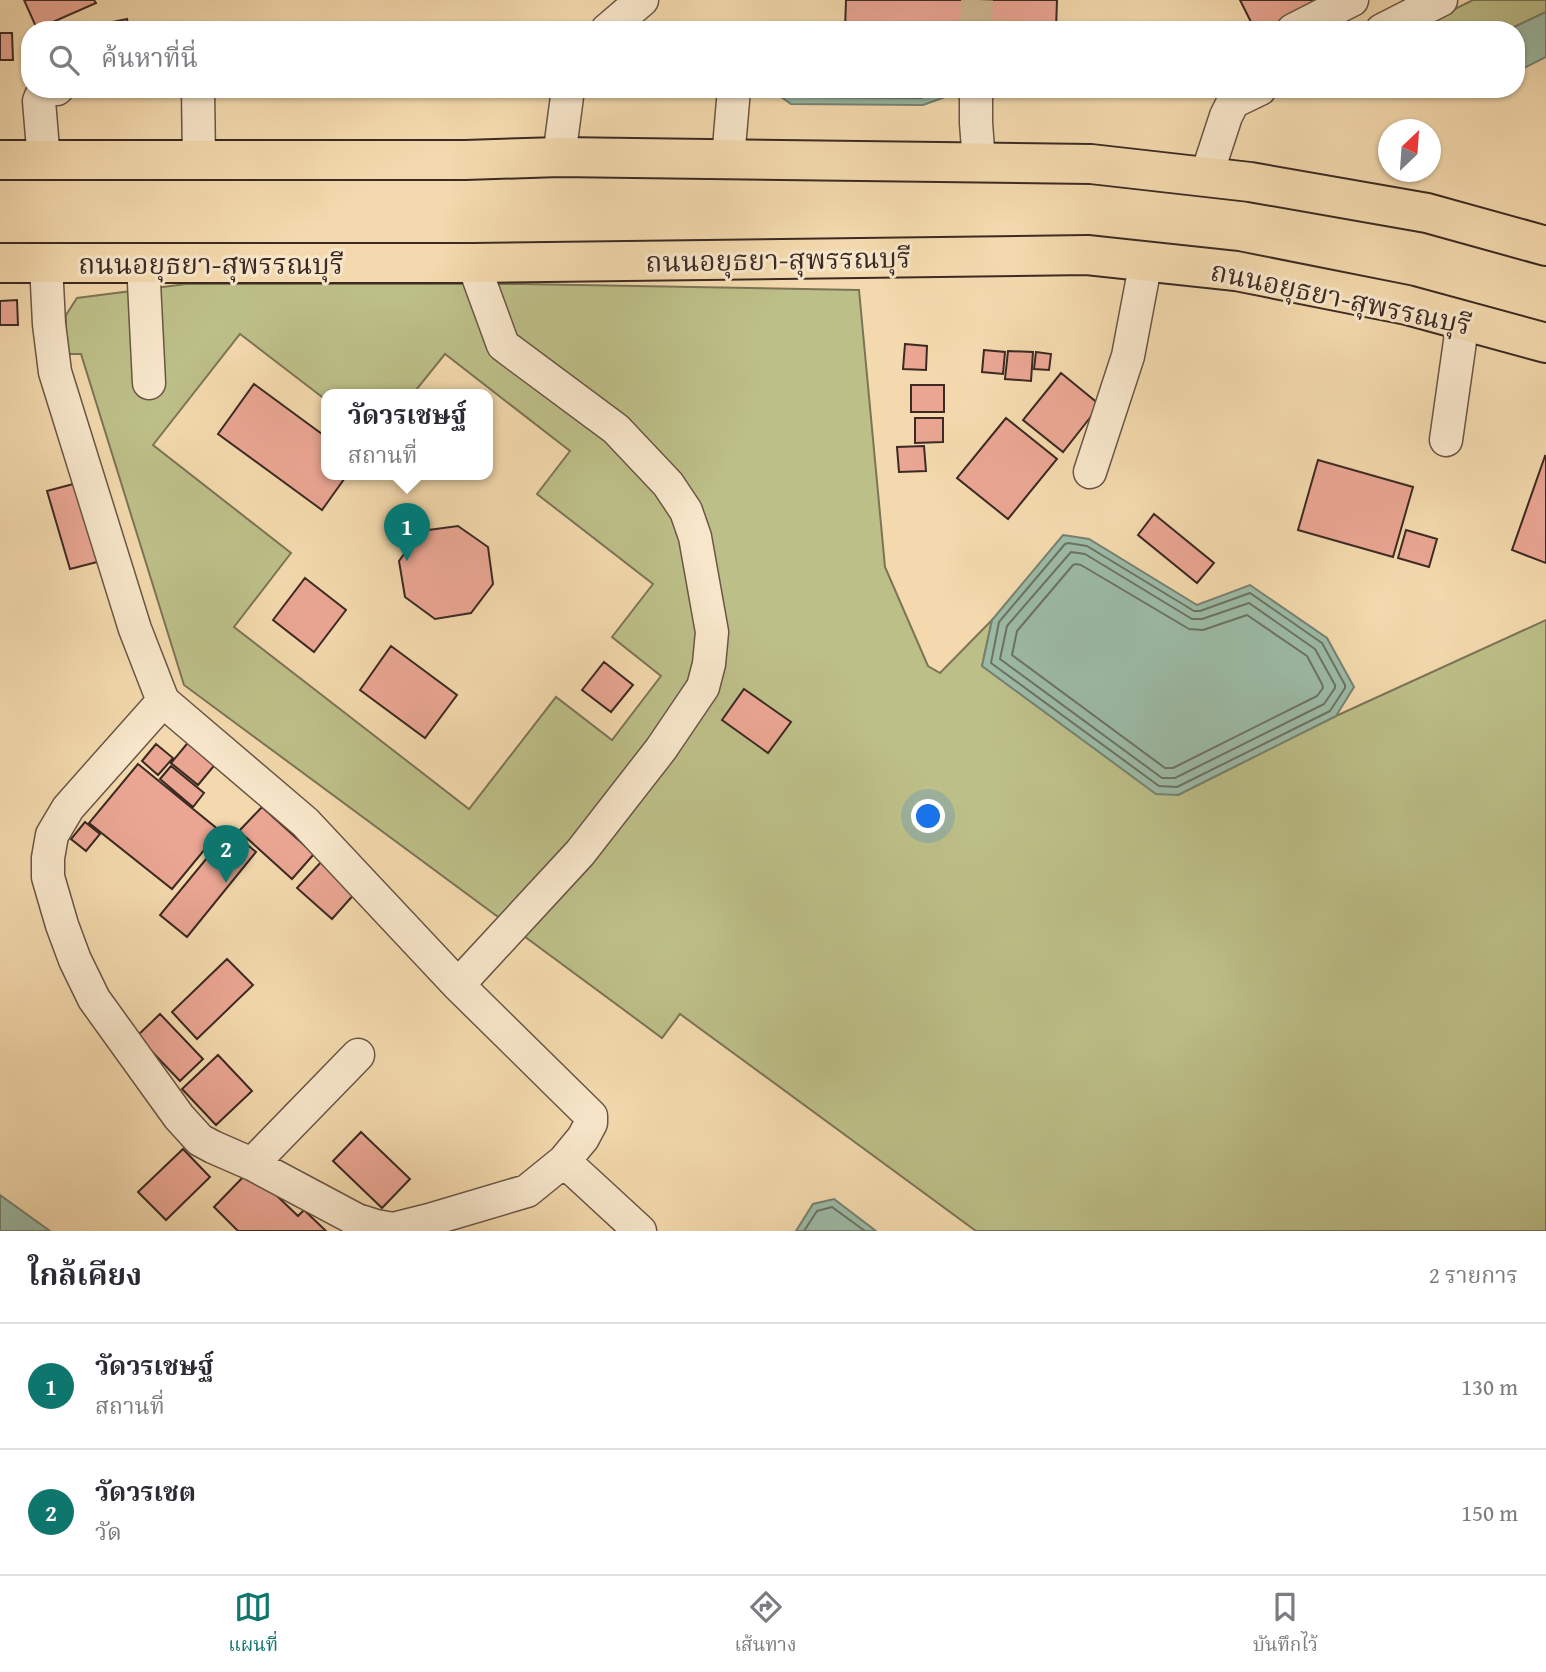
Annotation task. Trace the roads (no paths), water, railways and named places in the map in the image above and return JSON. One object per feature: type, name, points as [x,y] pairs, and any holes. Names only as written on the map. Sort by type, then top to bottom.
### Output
[{"type":"main road","points":[[0,160],[465,160],[559,157],[1091,164],[1250,182],[1427,213],[1546,246]]},
{"type":"main road","name":"ถนนอยุธยา-สุพรรณบุรี","points":[[0,263],[473,263],[1087,255],[1236,271],[1406,305],[1546,343]]},
{"type":"street","points":[[618,21],[642,0]]},
{"type":"street","points":[[1311,21],[1352,0]]},
{"type":"street","points":[[1400,21],[1441,0]]},
{"type":"street","points":[[40,98],[44,160]]},
{"type":"street","points":[[198,98],[199,160]]},
{"type":"street","points":[[559,157],[567,98]]},
{"type":"street","points":[[728,159],[733,98]]},
{"type":"street","points":[[976,98],[979,162]]},
{"type":"street","points":[[1206,177],[1226,116],[1240,98]]},
{"type":"street","points":[[1090,472],[1128,356],[1146,261]]},
{"type":"street","points":[[143,263],[149,383]]},
{"type":"street","points":[[458,985],[580,853],[661,749],[702,687],[709,664],[712,632],[695,537],[686,511],[668,484],[616,429],[503,345],[473,263]]},
{"type":"street","points":[[46,264],[55,372],[135,629],[163,701],[305,822],[458,985],[591,1116],[591,1123],[583,1138],[564,1161],[527,1191],[393,1229],[376,1226],[357,1220],[252,1164],[212,1147],[200,1140],[179,1117],[94,999],[75,960],[48,877],[52,835],[68,808],[163,701]]},
{"type":"street","points":[[1446,440],[1463,320]]},
{"type":"street","points":[[252,1164],[358,1055]]},
{"type":"street","points":[[564,1161],[640,1231]]},
{"type":"water","points":[[1546,12],[1546,57],[1525,68],[1525,22]]},
{"type":"water","points":[[783,98],[942,98],[923,105],[791,104]]},
{"type":"water","points":[[1063,535],[1089,539],[1197,605],[1250,585],[1327,638],[1354,687],[1336,716],[1178,795],[1156,794],[982,666],[992,620]]},
{"type":"water","points":[[0,1195],[50,1231],[0,1231]]},
{"type":"water","points":[[834,1199],[876,1231],[796,1231],[813,1204]]},
{"type":"tunnel","points":[[976,21],[977,0]]},
{"type":"place","name":"วัดวรเชษฐ์","points":[[407,561]]},
{"type":"place","name":"วัดวรเชต","points":[[226,883]]}]
